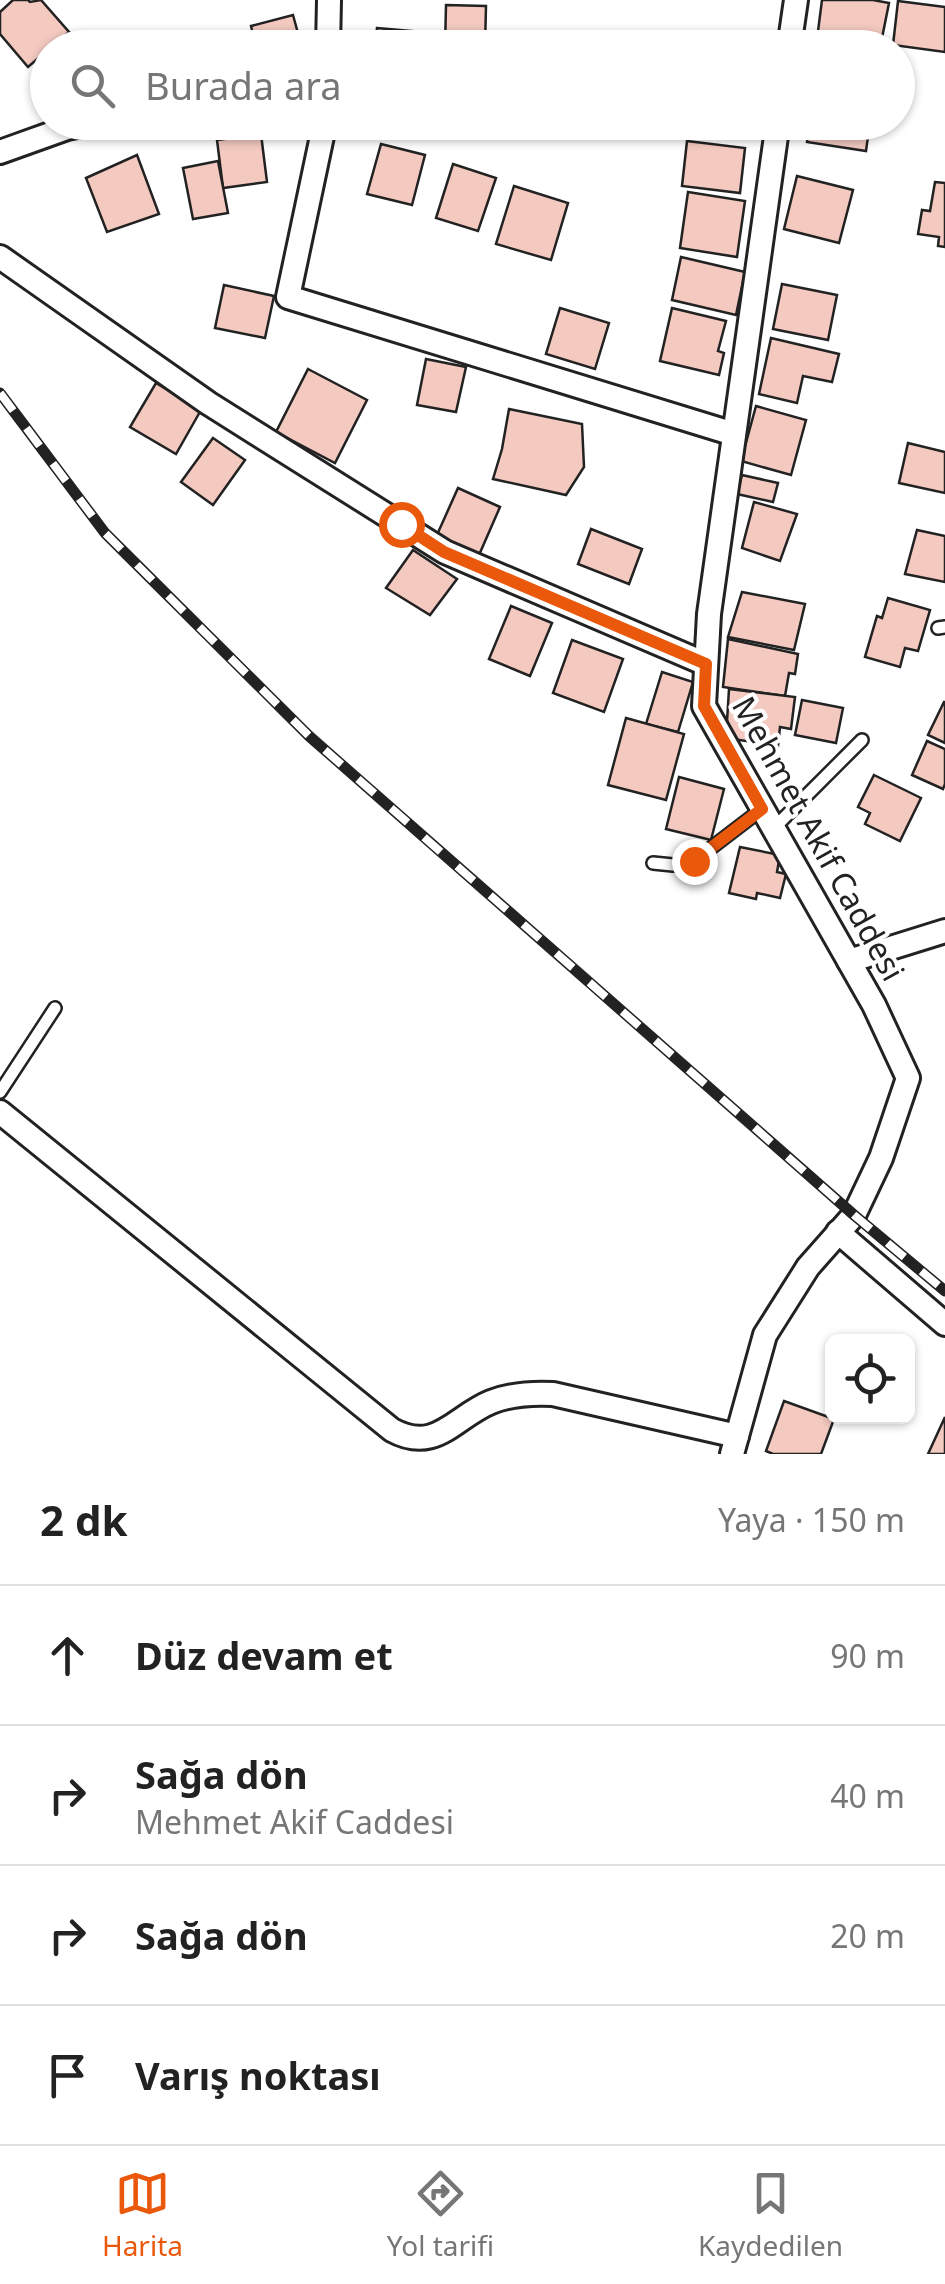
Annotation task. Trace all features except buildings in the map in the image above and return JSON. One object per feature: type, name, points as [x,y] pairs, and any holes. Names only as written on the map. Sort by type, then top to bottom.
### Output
[{"type":"street","points":[[328,30],[329,0]]},
{"type":"street","points":[[792,30],[796,0]]},
{"type":"street","points":[[0,152],[34,140]]},
{"type":"street","points":[[321,140],[288,297],[734,434]]},
{"type":"street","name":"Mehmet Akif Caddesi","points":[[734,1445],[765,1335],[808,1267],[846,1224],[881,1158],[908,1078],[874,1006],[704,706],[709,614],[775,140]]},
{"type":"street","points":[[0,257],[208,404],[444,552],[706,664]]},
{"type":"street","points":[[849,961],[945,931]]},
{"type":"street","points":[[0,1112],[402,1436],[436,1436],[490,1403],[532,1393],[553,1394],[734,1445]]},
{"type":"street","points":[[846,1224],[945,1324]]},
{"type":"lane","points":[[654,863],[694,861],[768,819],[862,740]]},
{"type":"lane","points":[[0,1092],[55,1008]]},
{"type":"railway","points":[[0,393],[105,533],[309,736],[945,1291]]},
{"type":"route","points":[[401,524],[444,552],[706,664],[704,706],[762,809],[694,861]]}]
